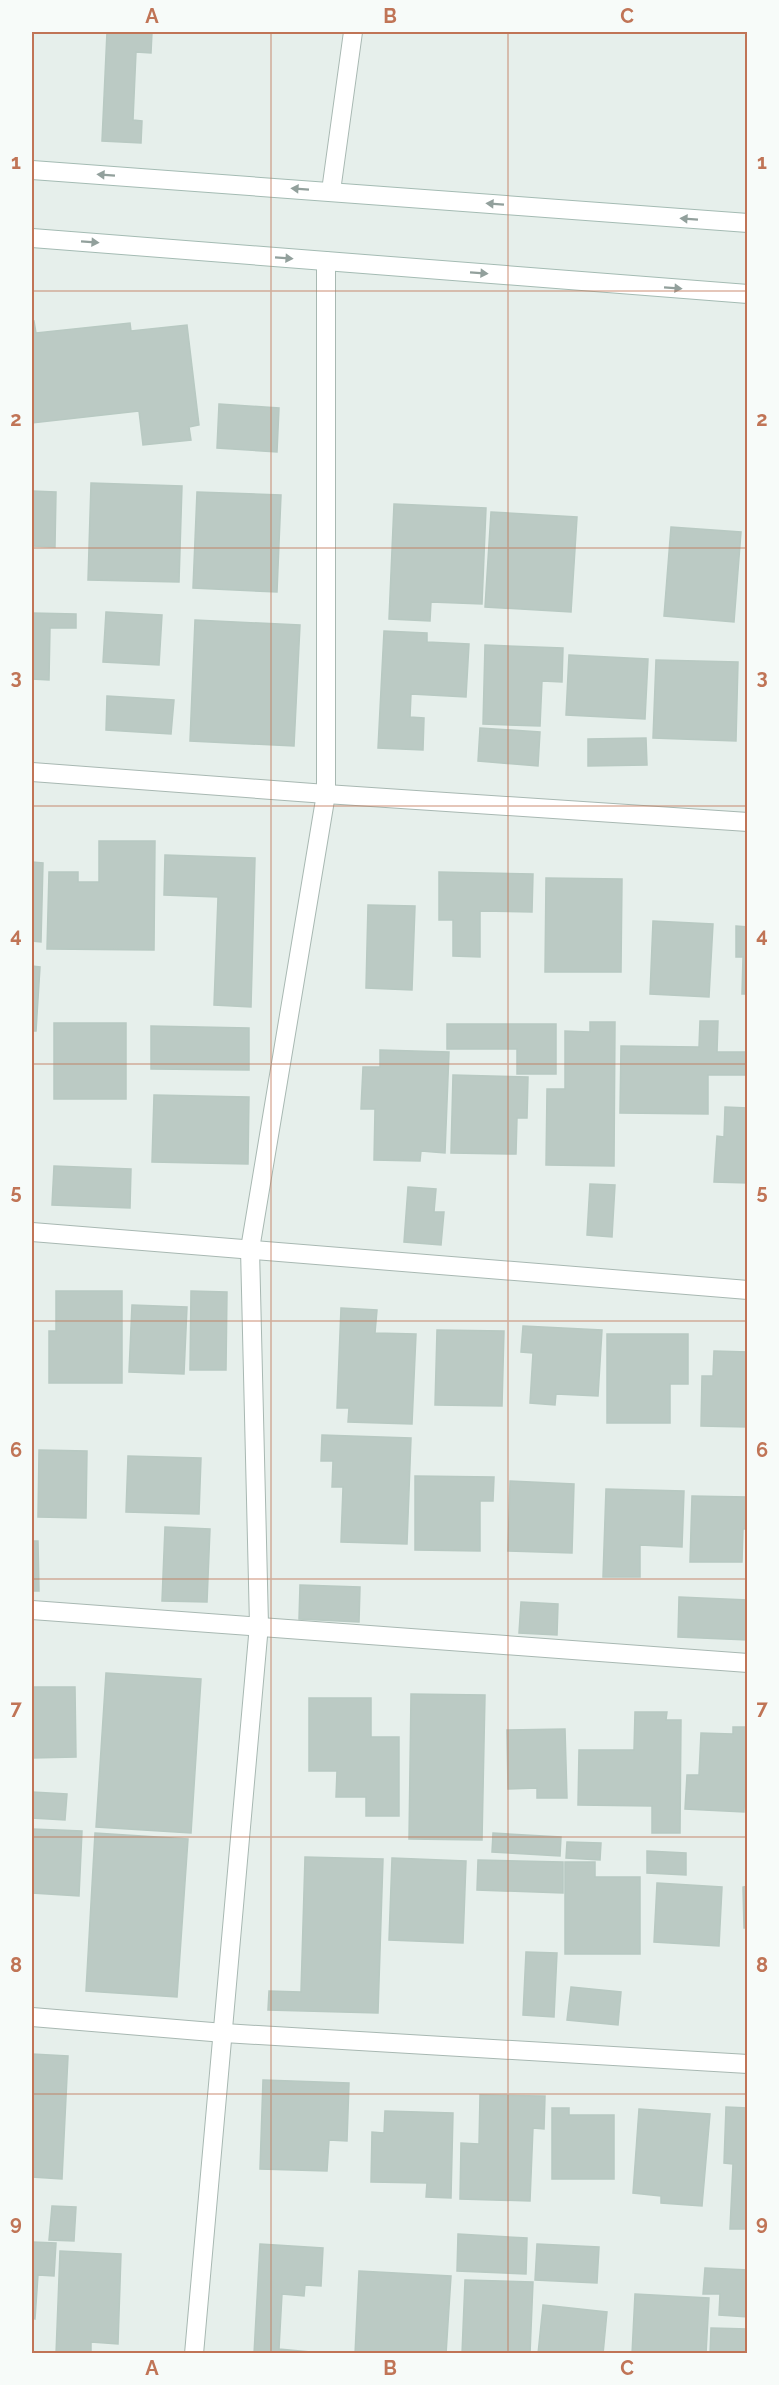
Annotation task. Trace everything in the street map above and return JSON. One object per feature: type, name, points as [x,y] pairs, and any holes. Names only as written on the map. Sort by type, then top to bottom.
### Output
[{"type":"street","points":[[331,191],[353,32]]},
{"type":"street","points":[[32,170],[747,223]]},
{"type":"street","points":[[32,238],[747,294]]},
{"type":"street","points":[[194,2354],[259,1625],[250,1249],[326,794],[327,261]]},
{"type":"street","points":[[32,772],[747,822]]},
{"type":"street","points":[[32,1232],[747,1290]]},
{"type":"street","points":[[32,1610],[259,1625],[747,1663]]},
{"type":"street","points":[[32,2017],[224,2032],[747,2064]]},
{"type":"building","points":[[107,32],[152,32],[151,53],[136,52],[133,120],[142,121],[141,143],[102,141]]},
{"type":"building","points":[[34,321],[36,333],[130,323],[131,331],[187,325],[199,425],[189,427],[191,440],[143,445],[139,411],[32,423],[32,322]]},
{"type":"building","points":[[219,404],[279,408],[277,452],[217,448]]},
{"type":"building","points":[[91,483],[182,486],[179,582],[88,580]]},
{"type":"building","points":[[32,491],[56,492],[55,547],[32,546]]},
{"type":"building","points":[[197,492],[281,495],[277,592],[193,588]]},
{"type":"building","points":[[394,504],[486,508],[482,604],[431,602],[430,621],[389,619]]},
{"type":"building","points":[[491,512],[577,517],[571,612],[485,607]]},
{"type":"building","points":[[671,527],[741,532],[734,622],[664,616]]},
{"type":"building","points":[[106,612],[162,615],[159,665],[103,662]]},
{"type":"building","points":[[32,613],[76,614],[76,628],[50,628],[49,680],[32,679]]},
{"type":"building","points":[[195,620],[300,625],[294,746],[190,741]]},
{"type":"building","points":[[384,631],[427,633],[427,642],[469,644],[466,697],[411,694],[410,717],[424,718],[423,750],[378,748]]},
{"type":"building","points":[[485,645],[563,648],[562,682],[542,681],[540,726],[483,724]]},
{"type":"building","points":[[569,655],[648,659],[645,719],[566,715]]},
{"type":"building","points":[[656,660],[738,662],[736,741],[653,738]]},
{"type":"building","points":[[107,696],[174,700],[171,734],[106,730]]},
{"type":"building","points":[[480,728],[540,732],[538,766],[478,761]]},
{"type":"building","points":[[646,738],[647,765],[588,766],[588,739]]},
{"type":"building","points":[[99,841],[155,841],[154,950],[47,949],[49,872],[78,872],[78,882],[99,882]]},
{"type":"building","points":[[165,855],[255,858],[251,1007],[214,1005],[218,897],[164,895]]},
{"type":"building","points":[[32,862],[43,863],[41,942],[32,941]]},
{"type":"building","points":[[439,872],[533,874],[532,912],[480,911],[480,957],[453,956],[453,920],[439,920]]},
{"type":"building","points":[[546,878],[622,879],[621,972],[545,972]]},
{"type":"building","points":[[368,905],[415,906],[412,990],[366,988]]},
{"type":"building","points":[[653,921],[713,924],[709,997],[650,994]]},
{"type":"building","points":[[736,926],[748,927],[748,994],[742,994],[743,957],[736,957]]},
{"type":"building","points":[[32,966],[40,967],[36,1031],[32,1031]]},
{"type":"building","points":[[700,1021],[718,1021],[717,1052],[748,1052],[748,1075],[708,1075],[708,1114],[620,1113],[621,1046],[699,1047]]},
{"type":"building","points":[[590,1022],[615,1022],[614,1166],[546,1165],[547,1089],[565,1089],[565,1031],[590,1032]]},
{"type":"building","points":[[54,1023],[126,1023],[126,1099],[54,1099]]},
{"type":"building","points":[[447,1024],[556,1024],[556,1074],[517,1074],[517,1049],[447,1049]]},
{"type":"building","points":[[151,1026],[249,1028],[249,1070],[151,1069]]},
{"type":"building","points":[[380,1050],[449,1052],[445,1153],[421,1151],[420,1161],[374,1160],[375,1109],[361,1109],[363,1067],[380,1067]]},
{"type":"building","points":[[453,1075],[528,1077],[527,1118],[517,1118],[516,1154],[451,1153]]},
{"type":"building","points":[[154,1095],[249,1097],[248,1164],[152,1162]]},
{"type":"building","points":[[725,1107],[748,1108],[748,1183],[714,1182],[717,1136],[724,1137]]},
{"type":"building","points":[[54,1166],[131,1169],[130,1208],[52,1205]]},
{"type":"building","points":[[590,1184],[615,1185],[612,1237],[587,1235]]},
{"type":"building","points":[[408,1187],[436,1189],[434,1212],[444,1212],[441,1245],[404,1242]]},
{"type":"building","points":[[56,1291],[122,1291],[122,1383],[49,1383],[49,1331],[56,1331]]},
{"type":"building","points":[[191,1291],[227,1292],[226,1370],[190,1370]]},
{"type":"building","points":[[132,1305],[187,1307],[184,1374],[129,1372]]},
{"type":"building","points":[[341,1308],[377,1310],[375,1333],[416,1334],[412,1424],[348,1422],[349,1408],[337,1408]]},
{"type":"building","points":[[523,1326],[602,1330],[598,1396],[556,1394],[555,1405],[530,1403],[533,1353],[521,1352]]},
{"type":"building","points":[[437,1330],[504,1331],[502,1406],[435,1405]]},
{"type":"building","points":[[607,1334],[688,1334],[688,1384],[670,1384],[670,1423],[607,1423]]},
{"type":"building","points":[[714,1351],[748,1352],[748,1427],[701,1426],[702,1376],[713,1376]]},
{"type":"building","points":[[322,1435],[411,1438],[407,1544],[341,1542],[343,1487],[332,1487],[333,1461],[321,1461]]},
{"type":"building","points":[[39,1450],[87,1451],[86,1518],[38,1517]]},
{"type":"building","points":[[128,1456],[201,1458],[199,1514],[126,1512]]},
{"type":"building","points":[[415,1476],[494,1477],[493,1501],[480,1501],[480,1551],[415,1550]]},
{"type":"building","points":[[510,1481],[574,1484],[572,1553],[508,1551]]},
{"type":"building","points":[[606,1489],[684,1491],[682,1547],[640,1545],[640,1577],[603,1577]]},
{"type":"building","points":[[692,1496],[748,1497],[748,1529],[743,1529],[742,1562],[690,1562]]},
{"type":"building","points":[[165,1527],[210,1529],[207,1602],[162,1601]]},
{"type":"building","points":[[32,1541],[38,1541],[39,1591],[32,1591]]},
{"type":"building","points":[[300,1585],[360,1587],[359,1622],[299,1619]]},
{"type":"building","points":[[679,1597],[748,1600],[748,1640],[678,1637]]},
{"type":"building","points":[[521,1602],[558,1604],[557,1635],[519,1633]]},
{"type":"building","points":[[106,1673],[201,1679],[191,1833],[96,1827]]},
{"type":"building","points":[[32,1687],[75,1687],[76,1757],[32,1758]]},
{"type":"building","points":[[411,1694],[485,1695],[482,1840],[409,1839]]},
{"type":"building","points":[[309,1698],[371,1698],[371,1737],[399,1737],[399,1816],[366,1816],[366,1797],[336,1797],[337,1771],[309,1771]]},
{"type":"building","points":[[635,1712],[667,1712],[666,1720],[681,1720],[680,1833],[652,1833],[652,1806],[578,1805],[579,1750],[634,1750]]},
{"type":"building","points":[[733,1727],[748,1727],[744,1812],[685,1809],[687,1775],[699,1775],[701,1733],[733,1734]]},
{"type":"building","points":[[565,1729],[567,1798],[537,1798],[537,1788],[508,1789],[507,1730]]},
{"type":"building","points":[[32,1792],[67,1794],[65,1820],[32,1818]]},
{"type":"building","points":[[32,1829],[82,1831],[79,1896],[32,1893]]},
{"type":"building","points":[[95,1833],[188,1839],[177,1997],[86,1991]]},
{"type":"building","points":[[493,1833],[561,1837],[560,1856],[492,1852]]},
{"type":"building","points":[[567,1842],[601,1843],[600,1860],[566,1858]]},
{"type":"building","points":[[647,1851],[686,1853],[686,1875],[647,1873]]},
{"type":"building","points":[[305,1857],[383,1859],[378,2013],[268,2010],[269,1991],[301,1992]]},
{"type":"building","points":[[392,1858],[466,1861],[463,1943],[389,1940]]},
{"type":"building","points":[[478,1860],[563,1862],[563,1893],[477,1890]]},
{"type":"building","points":[[565,1862],[595,1862],[595,1877],[640,1877],[640,1954],[565,1954]]},
{"type":"building","points":[[657,1883],[722,1887],[719,1946],[654,1942]]},
{"type":"building","points":[[748,1886],[748,1928],[744,1928],[743,1887]]},
{"type":"building","points":[[526,1952],[557,1953],[554,2017],[523,2015]]},
{"type":"building","points":[[571,1987],[621,1992],[618,2025],[567,2020]]},
{"type":"building","points":[[32,2054],[68,2056],[62,2179],[32,2177]]},
{"type":"building","points":[[263,2080],[349,2083],[347,2141],[329,2140],[327,2171],[260,2169]]},
{"type":"building","points":[[480,2095],[545,2096],[544,2129],[533,2128],[530,2201],[460,2199],[461,2143],[479,2144]]},
{"type":"building","points":[[726,2107],[748,2108],[748,2229],[730,2229],[733,2164],[724,2163]]},
{"type":"building","points":[[552,2108],[569,2108],[569,2115],[614,2115],[614,2179],[552,2179]]},
{"type":"building","points":[[639,2109],[710,2114],[702,2206],[661,2203],[661,2196],[633,2193]]},
{"type":"building","points":[[385,2111],[453,2113],[451,2198],[426,2197],[427,2183],[371,2182],[372,2132],[384,2133]]},
{"type":"building","points":[[52,2206],[76,2207],[74,2241],[49,2240]]},
{"type":"building","points":[[458,2234],[527,2238],[526,2274],[457,2271]]},
{"type":"building","points":[[32,2242],[56,2243],[54,2276],[38,2275],[35,2319],[32,2318]]},
{"type":"building","points":[[260,2244],[323,2248],[321,2286],[305,2285],[304,2296],[282,2294],[279,2349],[332,2354],[254,2354]]},
{"type":"building","points":[[537,2244],[599,2247],[597,2283],[535,2280]]},
{"type":"building","points":[[60,2251],[121,2254],[118,2344],[91,2342],[91,2354],[56,2354]]},
{"type":"building","points":[[705,2268],[748,2270],[748,2317],[719,2315],[720,2294],[703,2294]]},
{"type":"building","points":[[359,2271],[451,2276],[446,2354],[355,2354]]},
{"type":"building","points":[[465,2280],[533,2282],[530,2354],[462,2354]]},
{"type":"building","points":[[635,2294],[709,2298],[706,2354],[632,2354]]},
{"type":"building","points":[[543,2305],[607,2312],[603,2354],[538,2354]]},
{"type":"building","points":[[711,2328],[748,2329],[748,2354],[710,2354]]}]
